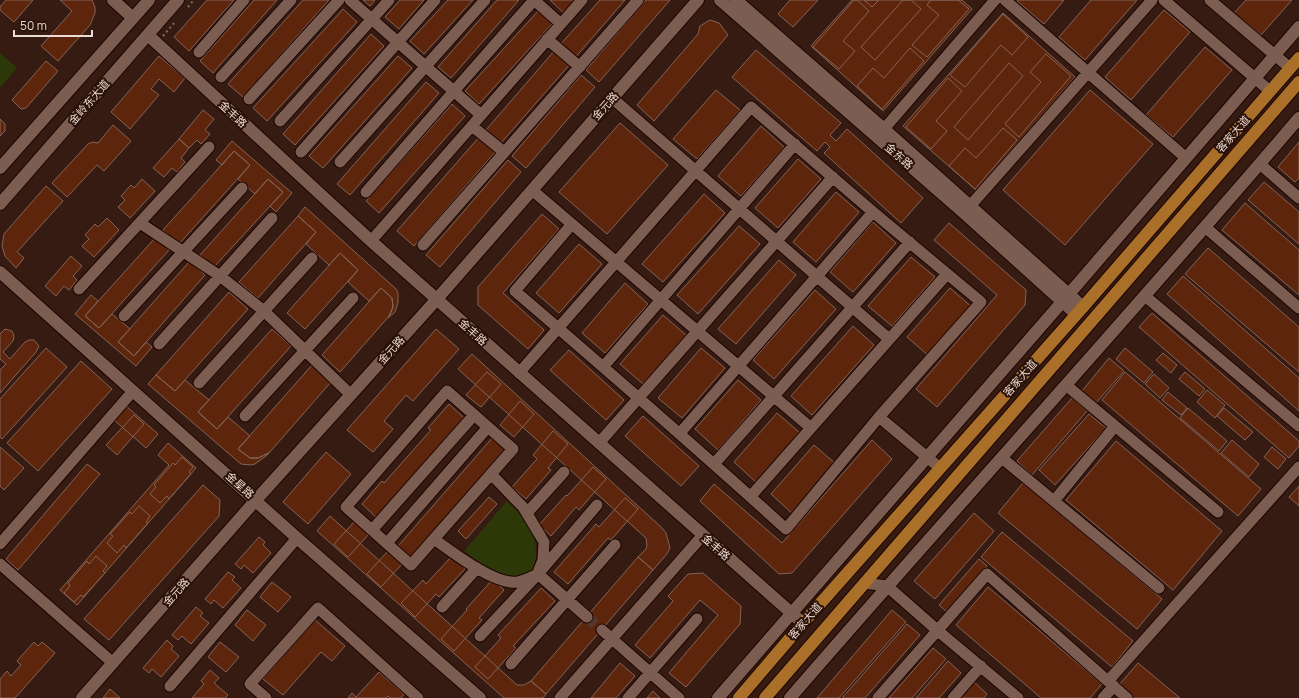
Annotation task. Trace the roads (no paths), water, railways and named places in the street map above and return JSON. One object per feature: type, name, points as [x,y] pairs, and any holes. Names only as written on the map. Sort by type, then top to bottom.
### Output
[{"type":"main road","name":"客家大道","points":[[740,698],[803,623],[1079,311],[1299,58]]},
{"type":"main road","name":"客家大道","points":[[765,698],[1299,82]]},
{"type":"street","points":[[113,0],[133,18]]},
{"type":"street","name":"金岭东大道","points":[[0,168],[149,0]]},
{"type":"street","points":[[199,52],[244,0]]},
{"type":"street","points":[[221,77],[291,0]]},
{"type":"street","points":[[249,99],[339,0]]},
{"type":"street","points":[[350,0],[481,115]]},
{"type":"street","points":[[280,121],[389,0]]},
{"type":"street","points":[[301,152],[399,43],[435,0]]},
{"type":"street","points":[[340,162],[485,0]]},
{"type":"street","points":[[366,192],[534,0],[561,24]]},
{"type":"street","points":[[371,241],[582,0]]},
{"type":"street","points":[[424,245],[638,0]]},
{"type":"street","name":"金元路","points":[[82,698],[256,500],[437,299],[698,0]]},
{"type":"street","name":"金东路","points":[[720,0],[964,213],[1066,298]]},
{"type":"street","name":"金东路","points":[[736,0],[970,206],[1079,311]]},
{"type":"street","points":[[884,129],[995,0]]},
{"type":"street","points":[[1004,0],[1186,158]]},
{"type":"street","points":[[970,206],[1152,0]]},
{"type":"street","points":[[1164,0],[1270,91]]},
{"type":"street","points":[[1210,0],[1290,68]]},
{"type":"street","name":"金岭东大道","points":[[0,204],[183,4]]},
{"type":"street","points":[[718,698],[1066,298],[1299,26]]},
{"type":"street","name":"金丰路","points":[[152,39],[371,241],[803,623]]},
{"type":"street","points":[[547,39],[580,67]]},
{"type":"street","points":[[612,98],[889,339]]},
{"type":"street","points":[[519,373],[558,328],[696,171],[751,107],[981,302],[879,418],[786,529],[680,433],[639,398],[558,328],[515,291],[572,224]]},
{"type":"street","points":[[790,698],[1145,296],[1299,118]]},
{"type":"street","points":[[472,126],[504,152]]},
{"type":"street","points":[[603,367],[795,144]]},
{"type":"street","points":[[79,289],[209,147]]},
{"type":"street","points":[[1260,164],[1299,198]]},
{"type":"street","points":[[599,443],[833,177]]},
{"type":"street","points":[[124,316],[242,188]]},
{"type":"street","points":[[532,190],[810,428]]},
{"type":"street","points":[[680,433],[873,212]]},
{"type":"street","points":[[159,344],[272,218]]},
{"type":"street","points":[[140,223],[220,276],[264,311],[351,395]]},
{"type":"street","points":[[1205,227],[1299,308]]},
{"type":"street","points":[[714,464],[910,242]]},
{"type":"street","points":[[199,383],[312,258]]},
{"type":"street","name":"金星路","points":[[0,272],[297,538],[480,698]]},
{"type":"street","points":[[750,496],[947,274]]},
{"type":"street","points":[[1145,296],[1299,426]]},
{"type":"street","points":[[244,416],[354,298]]},
{"type":"street","points":[[1066,385],[1218,512]]},
{"type":"street","points":[[0,544],[133,391]]},
{"type":"street","points":[[447,391],[488,427],[513,449],[412,565],[346,507],[447,391]]},
{"type":"street","points":[[372,530],[474,415]]},
{"type":"street","points":[[879,418],[940,468]]},
{"type":"street","points":[[1054,501],[1115,426]]},
{"type":"street","points":[[387,544],[488,427]]},
{"type":"street","points":[[1002,458],[1159,588]]},
{"type":"street","points":[[1103,698],[1111,684],[1299,467]]},
{"type":"street","points":[[527,513],[564,472]]},
{"type":"street","points":[[434,539],[468,564],[506,583],[518,582],[538,574],[543,560],[544,542],[524,507],[491,474]]},
{"type":"street","points":[[480,636],[538,574],[597,506]]},
{"type":"street","points":[[560,698],[703,535]]},
{"type":"street","points":[[170,686],[297,538]]},
{"type":"street","points":[[511,664],[615,545]]},
{"type":"street","points":[[0,564],[113,663]]},
{"type":"street","points":[[442,607],[477,568]]},
{"type":"street","points":[[538,574],[586,617]]},
{"type":"street","points":[[878,698],[987,574],[1127,698]]},
{"type":"street","points":[[864,583],[888,586],[937,630],[1018,698]]},
{"type":"street","points":[[266,698],[250,684],[318,608],[418,698]]},
{"type":"street","points":[[628,698],[697,619]]},
{"type":"street","points":[[602,630],[611,640],[679,698]]},
{"type":"street","points":[[953,698],[981,666]]},
{"type":"tunnel","points":[[587,617],[602,630]]}]
